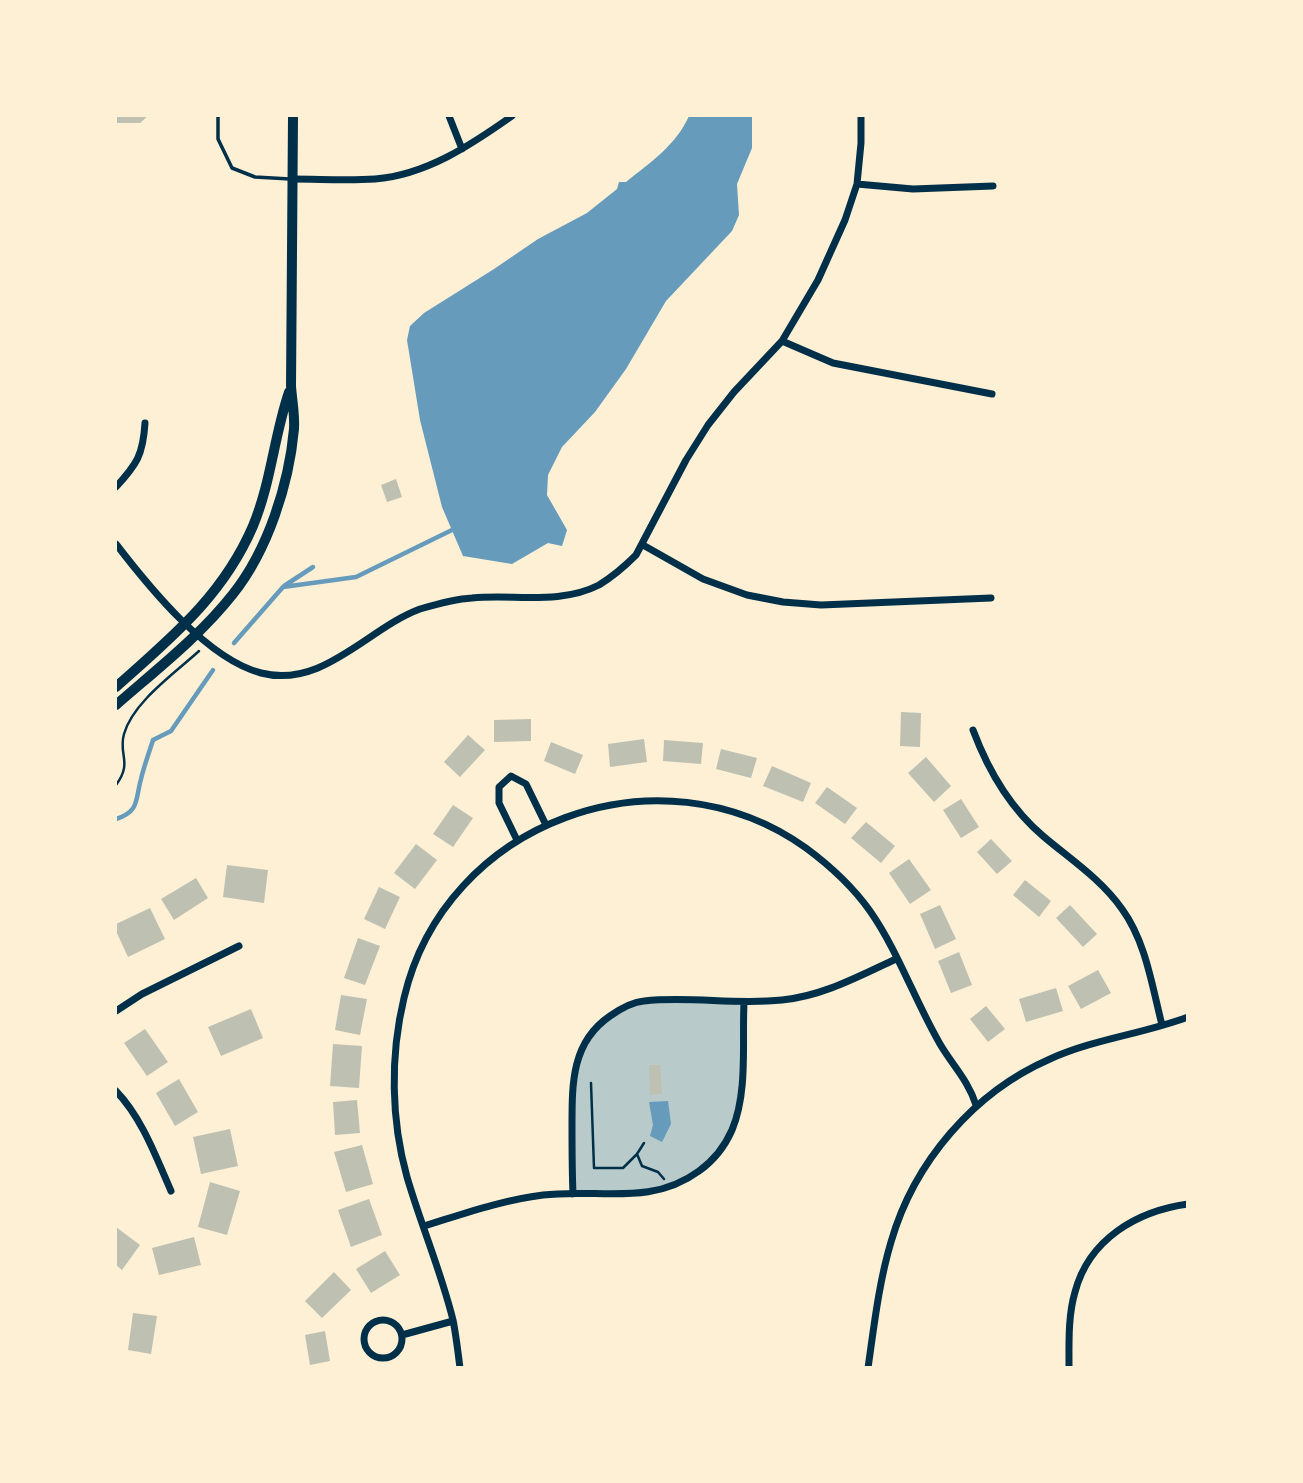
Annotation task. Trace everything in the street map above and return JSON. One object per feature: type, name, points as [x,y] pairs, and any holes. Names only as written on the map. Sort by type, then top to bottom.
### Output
[{"type":"main road","points":[[116,705],[197,633],[233,594],[246,575],[275,511],[289,461],[295,426],[291,386],[293,116]]},
{"type":"main road","points":[[116,687],[187,624],[215,592],[253,526],[271,468],[278,425],[291,386]]},
{"type":"street","points":[[449,116],[462,149]]},
{"type":"street","points":[[292,179],[377,179],[403,174],[430,165],[462,149],[512,116]]},
{"type":"street","points":[[116,544],[166,606],[197,633],[242,666],[263,673],[284,675],[321,667],[380,630],[419,610],[473,598],[568,595],[598,585],[625,566],[643,545],[686,460],[708,425],[734,392],[782,341],[818,280],[845,220],[857,184],[861,143],[860,116]]},
{"type":"street","points":[[857,184],[913,189],[993,186]]},
{"type":"street","points":[[782,341],[833,363],[992,394]]},
{"type":"street","points":[[116,487],[138,461],[143,450],[145,423]]},
{"type":"street","points":[[643,545],[703,579],[747,595],[783,603],[821,605],[991,598]]},
{"type":"street","points":[[973,730],[990,769],[1025,819],[1093,876],[1122,909],[1145,958],[1162,1025]]},
{"type":"street","points":[[517,840],[499,803],[499,787],[511,776],[526,784],[545,824]]},
{"type":"street","points":[[460,1367],[453,1321],[407,1175],[400,1141],[396,1105],[396,1046],[404,997],[412,969],[439,918],[475,873],[517,840],[545,824],[615,803],[643,801],[693,804],[740,815],[774,829],[806,848],[847,883],[870,912],[942,1046],[970,1087],[976,1105]]},
{"type":"street","points":[[116,1011],[142,994],[239,946]]},
{"type":"street","points":[[573,1194],[573,1076],[580,1050],[592,1032],[616,1011],[642,1001],[744,1003],[806,996],[834,988],[897,959]]},
{"type":"street","points":[[424,1226],[502,1202],[546,1194],[630,1194],[667,1189],[687,1180],[721,1150],[732,1130],[740,1099],[744,1003]]},
{"type":"street","points":[[868,1367],[891,1241],[907,1200],[925,1167],[976,1105],[1020,1074],[1049,1059],[1101,1040],[1188,1017]]},
{"type":"street","points":[[116,1091],[148,1140],[171,1191]]},
{"type":"street","points":[[1069,1367],[1070,1317],[1075,1291],[1094,1254],[1122,1226],[1143,1214],[1188,1204]]},
{"type":"street","points":[[391,1321],[400,1329],[402,1335],[401,1348],[391,1357],[378,1358],[367,1350],[365,1332],[373,1322],[391,1321]]},
{"type":"street","points":[[402,1335],[453,1321]]},
{"type":"lane","points":[[218,116],[218,139],[232,168],[255,177],[292,179]]},
{"type":"path","points":[[116,785],[124,774],[123,736],[138,707],[209,642]]},
{"type":"path","points":[[591,1083],[594,1168],[626,1167],[645,1143]]},
{"type":"path","points":[[637,1154],[642,1166],[658,1172],[664,1179]]},
{"type":"shaded area","points":[[642,1001],[744,1003],[740,1099],[732,1130],[706,1166],[667,1189],[573,1194],[576,1063],[604,1020]]},
{"type":"water","points":[[689,116],[752,116],[752,148],[737,184],[739,215],[732,231],[666,301],[626,369],[595,412],[562,447],[548,475],[547,495],[567,530],[562,546],[548,543],[512,564],[463,556],[442,507],[420,420],[407,340],[410,326],[424,313],[538,239],[587,213],[617,189],[619,182],[626,182],[662,152],[677,136]]},
{"type":"water","points":[[668,1101],[671,1124],[662,1142],[650,1136],[653,1125],[649,1102]]},
{"type":"building","points":[[116,116],[148,116],[140,123],[116,123]]},
{"type":"building","points":[[396,479],[402,497],[387,502],[381,485]]},
{"type":"building","points":[[901,712],[921,713],[920,747],[900,746]]},
{"type":"building","points":[[531,719],[531,741],[494,742],[494,720]]},
{"type":"building","points":[[468,735],[485,750],[460,777],[444,762]]},
{"type":"building","points":[[644,739],[647,762],[610,767],[608,744]]},
{"type":"building","points":[[664,740],[703,743],[701,764],[663,761]]},
{"type":"building","points":[[551,742],[583,755],[575,774],[544,761]]},
{"type":"building","points":[[721,749],[757,758],[751,778],[716,769]]},
{"type":"building","points":[[926,757],[951,786],[934,802],[908,773]]},
{"type":"building","points":[[772,766],[811,783],[803,802],[763,786]]},
{"type":"building","points":[[827,787],[857,808],[845,824],[815,803]]},
{"type":"building","points":[[961,799],[979,827],[961,838],[943,810]]},
{"type":"building","points":[[453,805],[473,818],[453,847],[433,834]]},
{"type":"building","points":[[866,822],[895,846],[881,863],[851,838]]},
{"type":"building","points":[[991,839],[1012,861],[997,874],[977,852]]},
{"type":"building","points":[[416,844],[437,860],[415,889],[394,873]]},
{"type":"building","points":[[909,859],[931,890],[910,904],[889,873]]},
{"type":"building","points":[[227,865],[268,870],[264,903],[223,897]]},
{"type":"building","points":[[196,878],[208,898],[174,920],[161,899]]},
{"type":"building","points":[[1025,880],[1051,901],[1039,917],[1013,895]]},
{"type":"building","points":[[379,887],[400,897],[385,929],[364,919]]},
{"type":"building","points":[[940,905],[956,939],[935,949],[920,914]]},
{"type":"building","points":[[1070,905],[1097,934],[1083,947],[1056,918]]},
{"type":"building","points":[[150,908],[165,939],[128,957],[116,931],[116,924]]},
{"type":"building","points":[[358,938],[380,946],[365,985],[344,978]]},
{"type":"building","points":[[959,952],[972,985],[951,993],[938,961]]},
{"type":"building","points":[[1098,970],[1111,993],[1081,1009],[1068,986]]},
{"type":"building","points":[[1056,988],[1063,1011],[1026,1022],[1019,999]]},
{"type":"building","points":[[341,995],[367,999],[360,1035],[335,1030]]},
{"type":"building","points":[[986,1006],[1005,1029],[988,1042],[970,1019]]},
{"type":"building","points":[[251,1009],[263,1038],[221,1056],[208,1027]]},
{"type":"building","points":[[145,1029],[168,1062],[147,1076],[124,1043]]},
{"type":"building","points":[[333,1044],[362,1046],[359,1088],[330,1086]]},
{"type":"building","points":[[649,1065],[660,1065],[662,1094],[650,1095]]},
{"type":"building","points":[[179,1079],[198,1112],[175,1126],[156,1093]]},
{"type":"building","points":[[357,1100],[360,1133],[335,1135],[333,1102]]},
{"type":"building","points":[[230,1129],[238,1166],[201,1174],[193,1137]]},
{"type":"building","points":[[362,1145],[373,1184],[346,1192],[334,1152]]},
{"type":"building","points":[[210,1182],[240,1191],[227,1235],[198,1227]]},
{"type":"building","points":[[369,1199],[382,1235],[351,1247],[338,1210]]},
{"type":"building","points":[[116,1227],[140,1245],[122,1270],[116,1265]]},
{"type":"building","points":[[194,1237],[201,1265],[159,1275],[152,1248]]},
{"type":"building","points":[[385,1251],[400,1275],[371,1293],[356,1269]]},
{"type":"building","points":[[334,1272],[351,1290],[322,1318],[305,1301]]},
{"type":"building","points":[[133,1313],[157,1316],[151,1354],[128,1350]]},
{"type":"building","points":[[325,1331],[330,1361],[310,1365],[305,1335]]},
{"type":"waterway","points":[[234,643],[283,587],[356,577],[452,530]]},
{"type":"waterway","points":[[284,586],[313,567]]},
{"type":"waterway","points":[[116,819],[124,816],[135,804],[153,740],[171,731],[213,670]]}]
